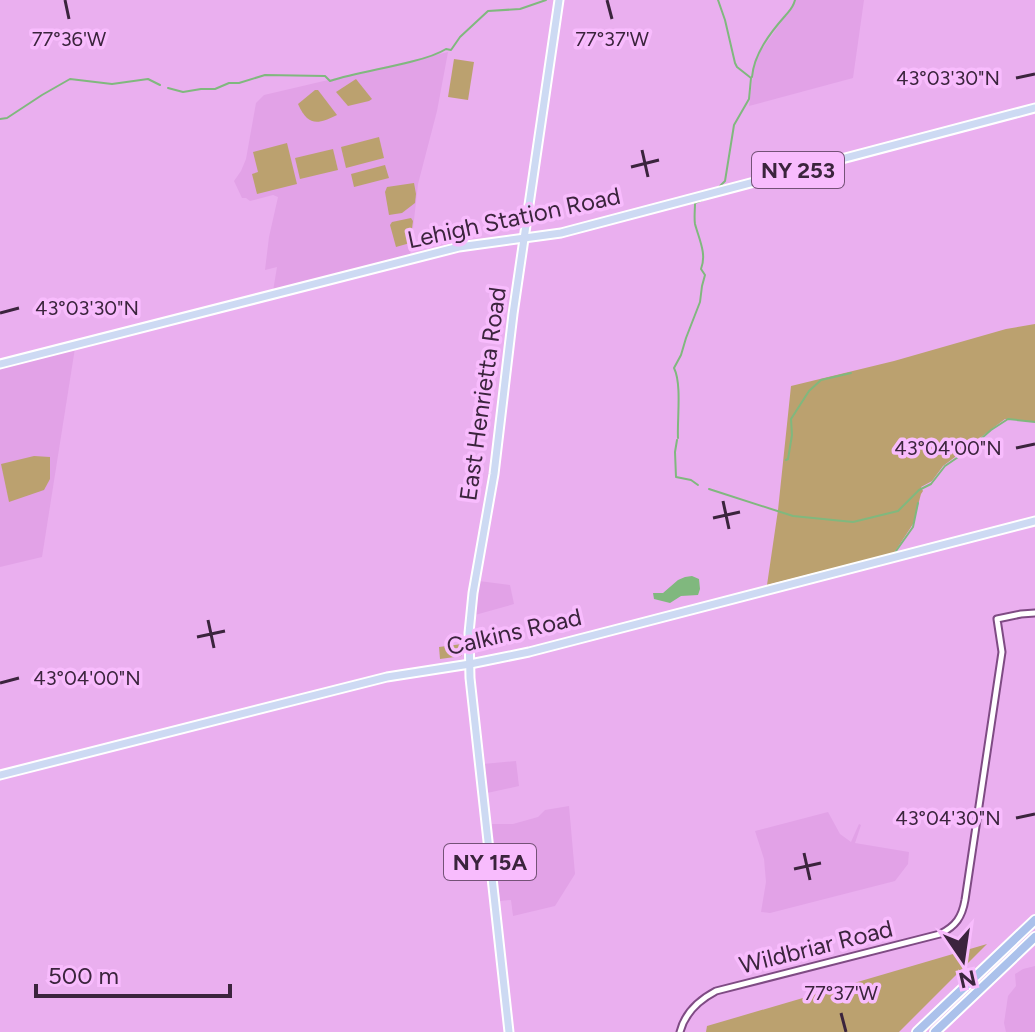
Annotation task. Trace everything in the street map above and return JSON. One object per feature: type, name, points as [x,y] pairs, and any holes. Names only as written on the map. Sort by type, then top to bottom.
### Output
[{"type":"highway","points":[[955,996],[1035,914]]},
{"type":"highway","points":[[917,1032],[1035,920]]},
{"type":"highway","points":[[935,1032],[1033,939]]},
{"type":"main road","name":"East Henrietta Road","points":[[509,1032],[481,784],[469,633],[559,0]]},
{"type":"main road","name":"Lehigh Station Road","points":[[0,364],[459,247],[574,230],[1035,108]]},
{"type":"main road","name":"Calkins Road","points":[[0,775],[379,679],[470,664],[554,645],[1035,521]]},
{"type":"street","name":"Wildbriar Road","points":[[680,1032],[685,1017],[692,1009],[716,991],[940,934],[958,921],[965,900],[1002,652],[997,619],[1035,613]]},
{"type":"shaded area","points":[[795,0],[864,0],[853,78],[749,106],[755,59]]},
{"type":"shaded area","points":[[448,52],[418,184],[410,256],[273,291],[277,267],[265,270],[278,197],[273,195],[250,201],[242,198],[234,181],[246,159],[256,103],[264,95]]},
{"type":"shaded area","points":[[454,59],[474,62],[468,100],[448,97]]},
{"type":"shaded area","points":[[356,79],[372,99],[348,106],[336,92]]},
{"type":"shaded area","points":[[315,90],[337,115],[319,122],[309,120],[298,104]]},
{"type":"shaded area","points":[[379,137],[384,158],[346,168],[341,147]]},
{"type":"shaded area","points":[[287,143],[297,184],[257,194],[252,174],[258,172],[253,152]]},
{"type":"shaded area","points":[[333,149],[338,170],[300,179],[295,158]]},
{"type":"shaded area","points":[[385,165],[389,178],[354,187],[351,174]]},
{"type":"shaded area","points":[[414,183],[415,203],[402,213],[389,215],[387,187]]},
{"type":"shaded area","points":[[411,218],[410,243],[396,247],[390,225]]},
{"type":"shaded area","points":[[1035,324],[1035,422],[1005,419],[943,466],[932,481],[921,487],[923,491],[913,524],[894,553],[767,585],[791,386]]},
{"type":"shaded area","points":[[75,348],[42,557],[0,567],[0,367]]},
{"type":"shaded area","points":[[34,456],[50,457],[50,479],[44,490],[9,502],[1,464]]},
{"type":"shaded area","points":[[685,577],[699,579],[698,595],[681,596],[670,603],[654,599],[653,593],[663,593]]},
{"type":"shaded area","points":[[479,581],[510,585],[514,604],[475,615]]},
{"type":"shaded area","points":[[462,644],[462,656],[440,659],[439,647]]},
{"type":"shaded area","points":[[516,761],[519,786],[487,793],[483,764]]},
{"type":"shaded area","points":[[569,806],[575,874],[555,906],[513,916],[511,900],[500,901],[492,824],[513,824],[538,817],[545,810]]},
{"type":"shaded area","points":[[828,812],[840,834],[851,842],[859,824],[855,843],[909,852],[908,864],[895,881],[770,913],[761,912],[766,882],[764,859],[755,831]]},
{"type":"shaded area","points":[[987,944],[899,1032],[706,1032],[707,1026]]},
{"type":"shaded area","points":[[1035,966],[1035,1032],[1006,1032],[1004,1023],[1008,996],[1016,986],[1015,974]]},
{"type":"waterway","points":[[168,88],[183,92],[215,89],[265,75],[325,76],[330,81],[451,50],[460,37],[488,11],[520,9],[546,0]]},
{"type":"waterway","points":[[718,0],[735,63],[751,78],[749,99],[734,125],[725,181],[718,188]]},
{"type":"waterway","points":[[752,77],[764,44],[795,0]]},
{"type":"waterway","points":[[0,119],[7,118],[70,79],[112,84],[148,79],[160,85]]},
{"type":"waterway","points":[[678,438],[679,392],[674,368],[700,302],[705,275],[701,269],[703,252],[695,224],[695,203],[710,197]]},
{"type":"waterway","points":[[786,460],[792,435],[791,419],[809,391],[821,380],[851,373]]},
{"type":"waterway","points":[[709,489],[793,516],[853,522],[898,511],[919,490],[931,484],[945,466],[1008,419],[1035,422]]},
{"type":"waterway","points":[[677,440],[676,477],[698,485]]},
{"type":"waterway","points":[[896,551],[913,527],[918,503]]}]
